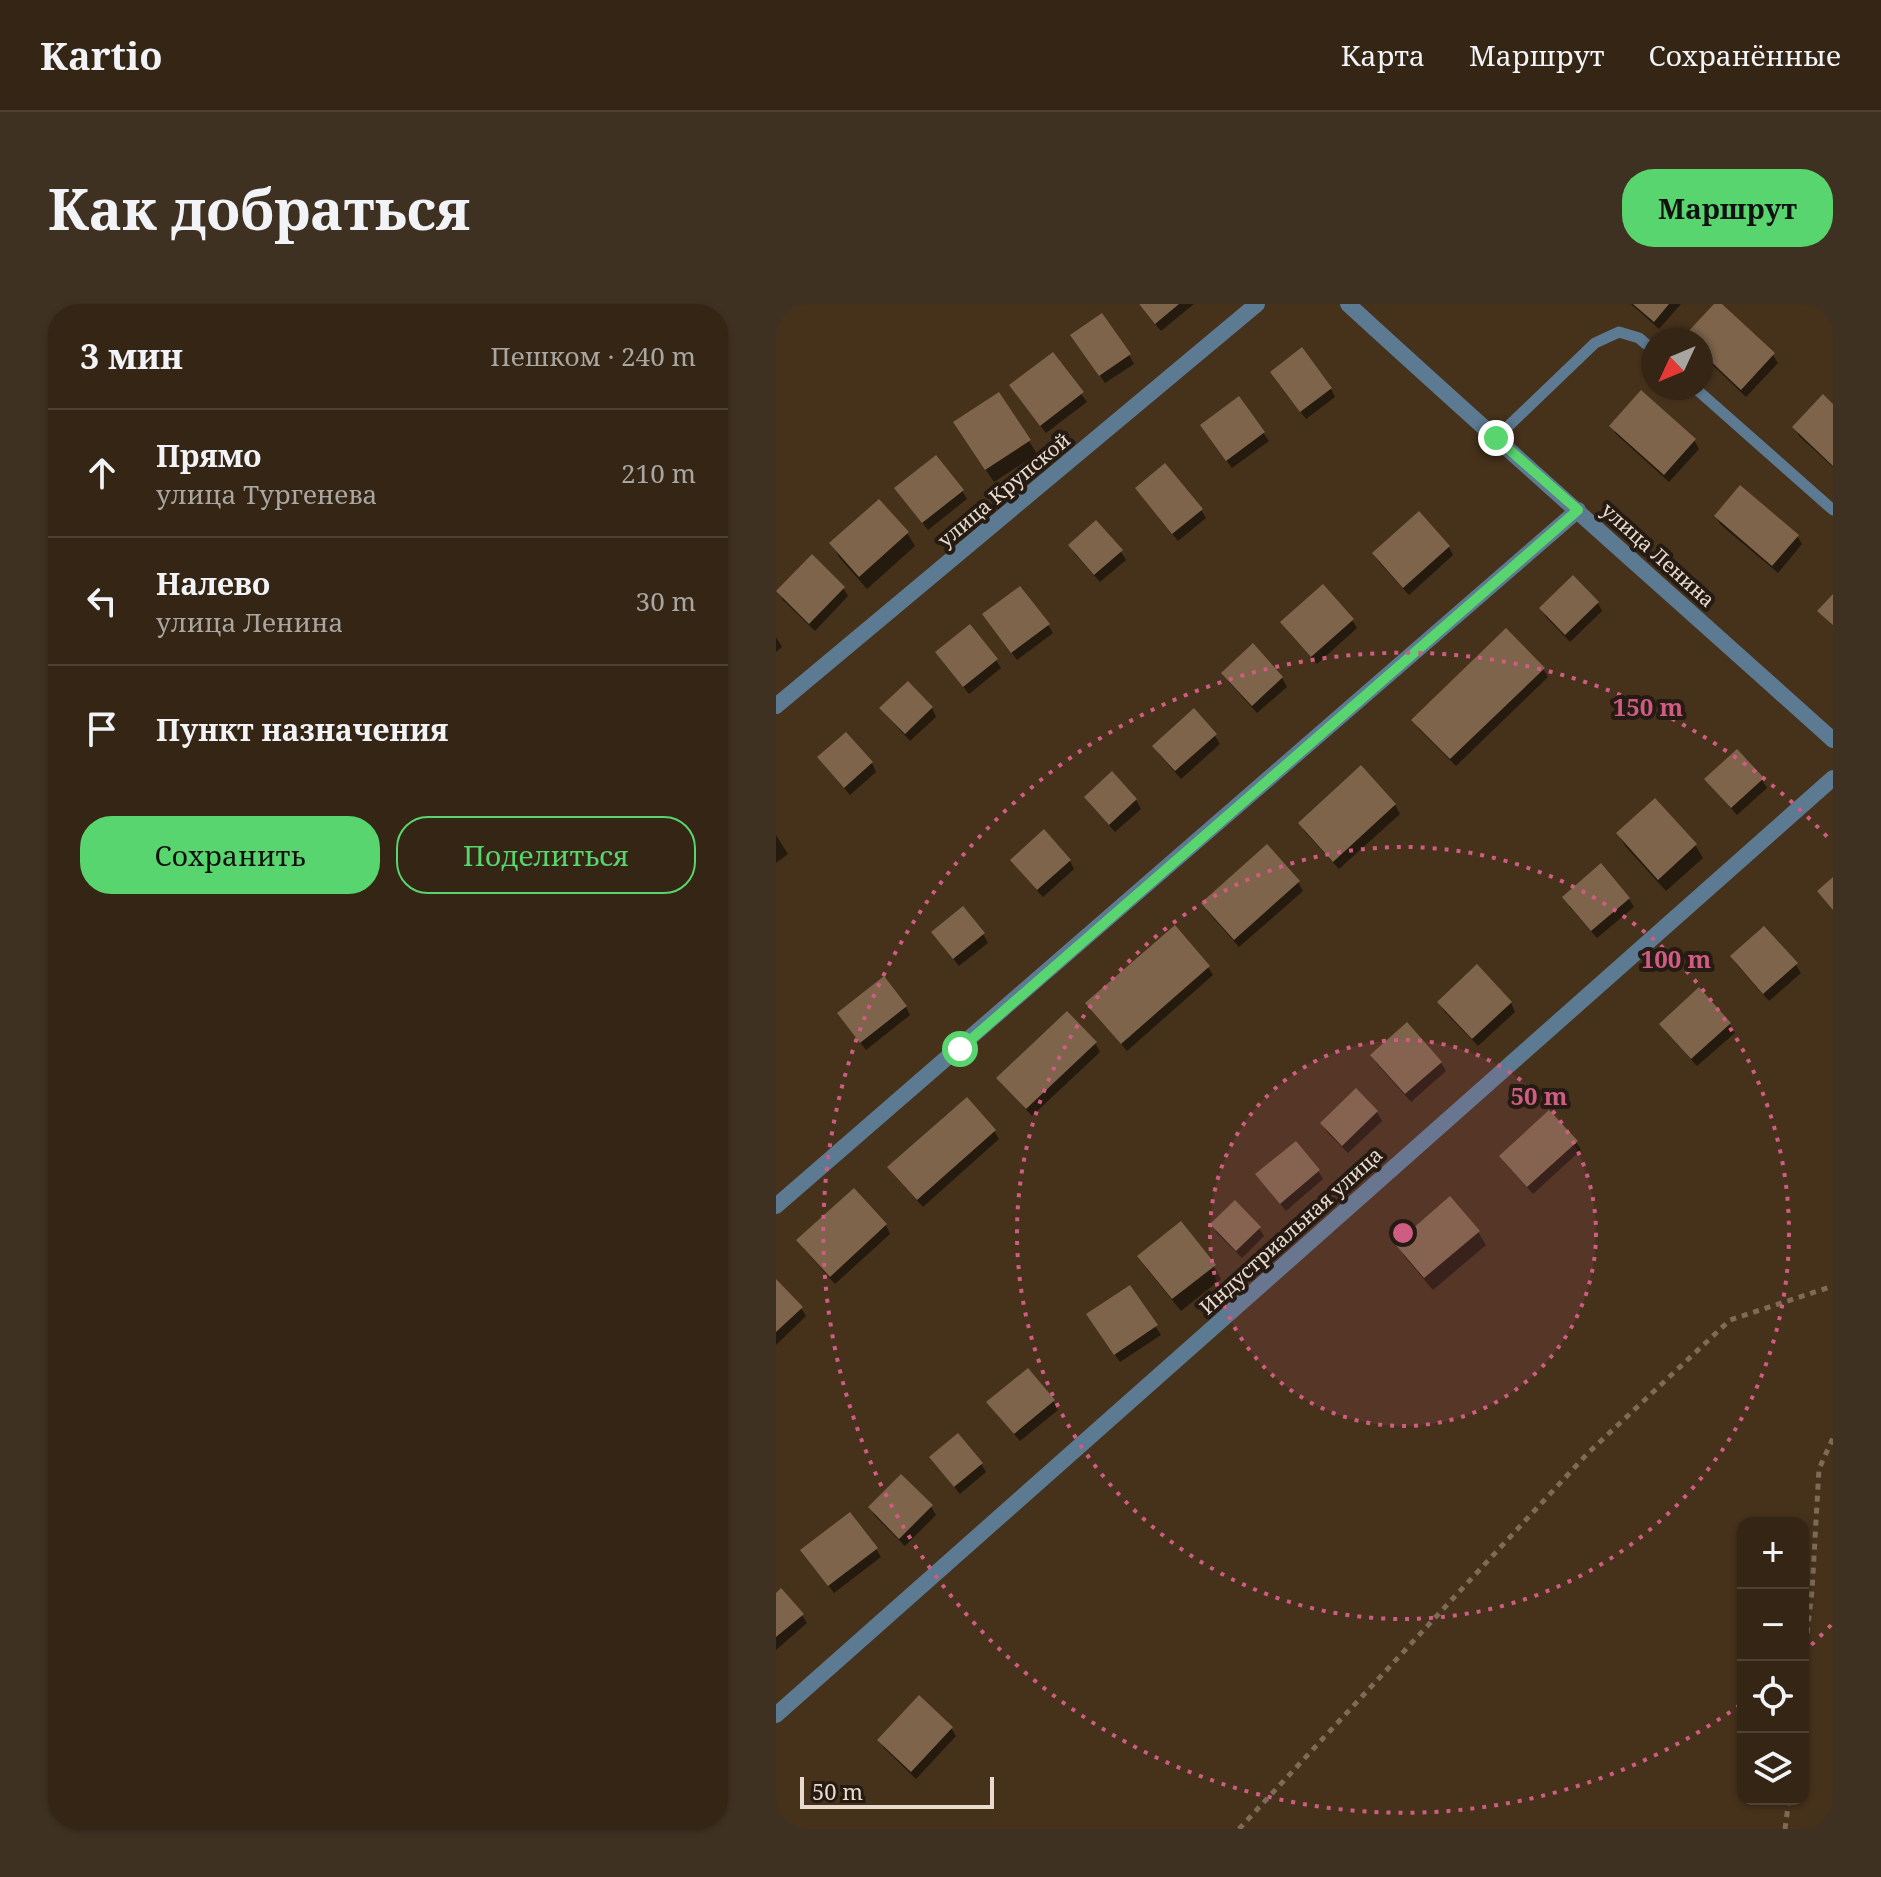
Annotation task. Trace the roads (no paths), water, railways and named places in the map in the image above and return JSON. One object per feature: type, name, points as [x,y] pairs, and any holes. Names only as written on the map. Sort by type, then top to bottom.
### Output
[{"type":"street","name":"улица Крупской","points":[[776,706],[1257,304]]},
{"type":"street","name":"улица Ленина","points":[[1348,304],[1833,740]]},
{"type":"street","points":[[776,1206],[1578,510]]},
{"type":"street","name":"Индустриальная улица","points":[[776,1715],[1833,778]]},
{"type":"lane","points":[[1496,438],[1595,343],[1619,332],[1641,340]]},
{"type":"lane","points":[[1709,400],[1833,510]]}]
